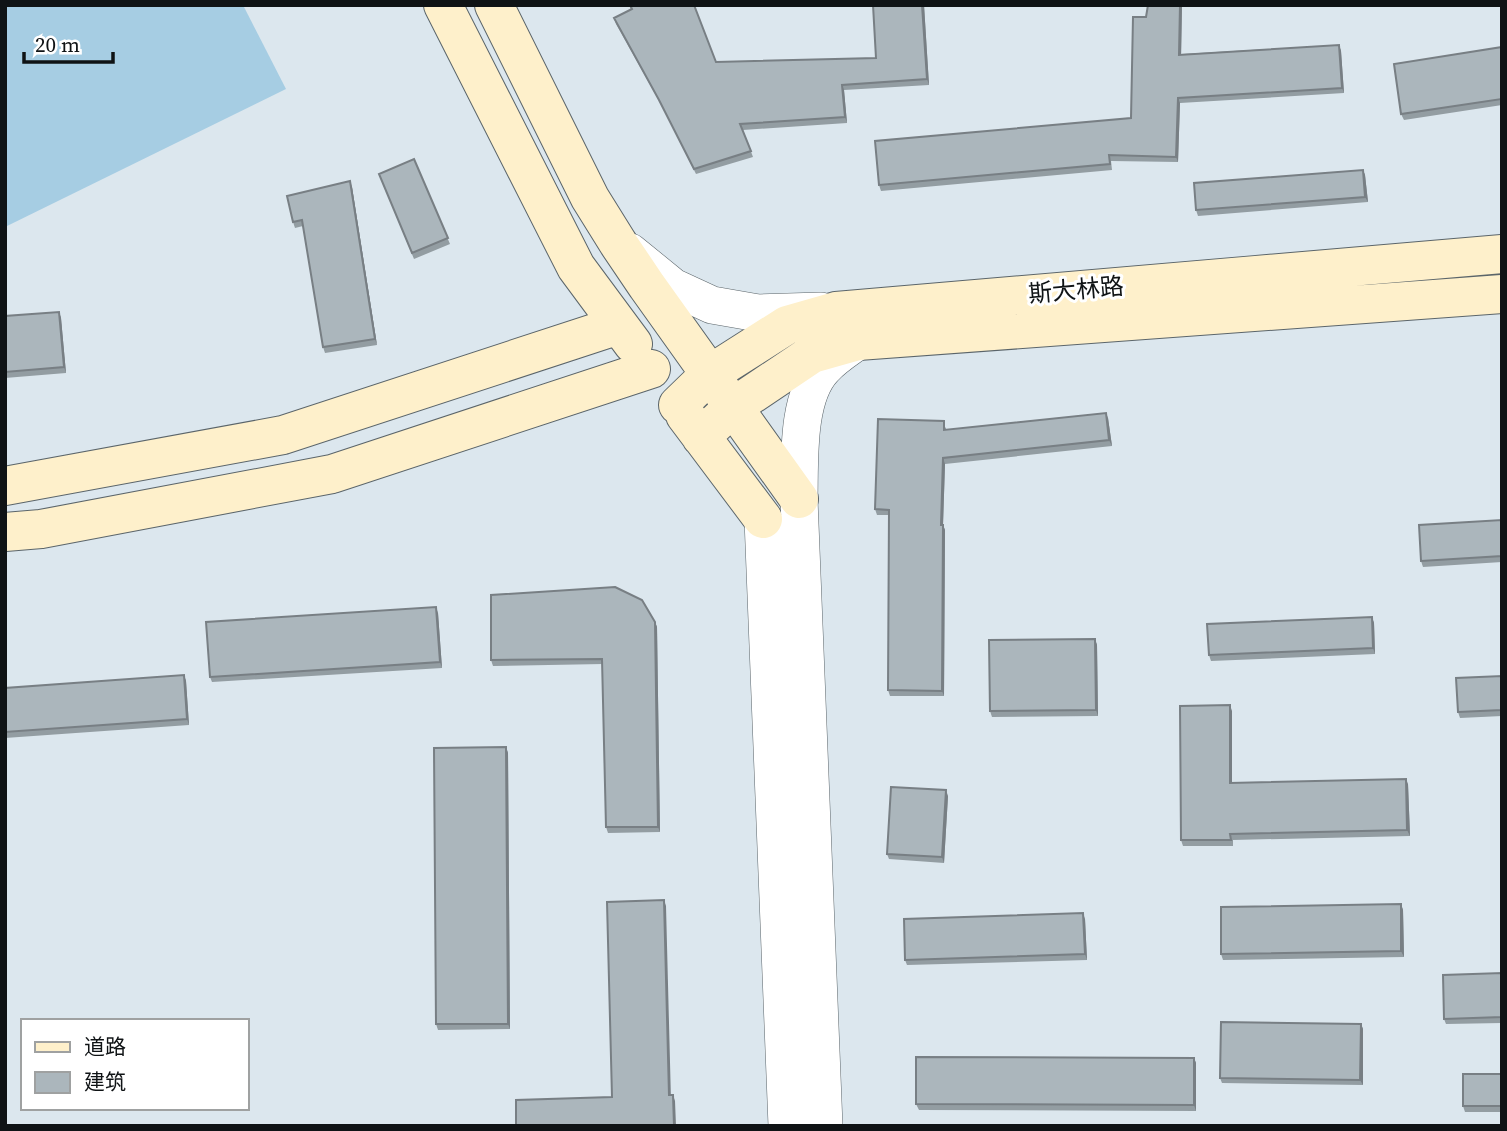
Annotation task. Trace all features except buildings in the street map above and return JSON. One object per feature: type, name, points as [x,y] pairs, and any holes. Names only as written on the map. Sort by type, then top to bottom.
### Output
[{"type":"main road","points":[[443,5],[576,267],[763,519]]},
{"type":"main road","points":[[494,5],[590,198],[618,243],[799,499]]},
{"type":"main road","name":"斯大林路","points":[[678,405],[710,374],[787,325],[836,311],[1502,254]]},
{"type":"main road","name":"斯大林路","points":[[701,437],[733,407],[812,355],[858,341],[1502,294]]},
{"type":"main road","points":[[5,486],[283,435],[619,326]]},
{"type":"main road","points":[[5,532],[41,529],[332,474],[651,369]]},
{"type":"street","points":[[618,243],[673,286],[712,305],[758,313],[836,311]]},
{"type":"street","points":[[824,1126],[799,499],[800,434],[809,392],[823,368],[858,341]]},
{"type":"street","points":[[763,519],[787,1126]]},
{"type":"shaded area","points":[[5,5],[243,5],[286,89],[5,227]]}]
